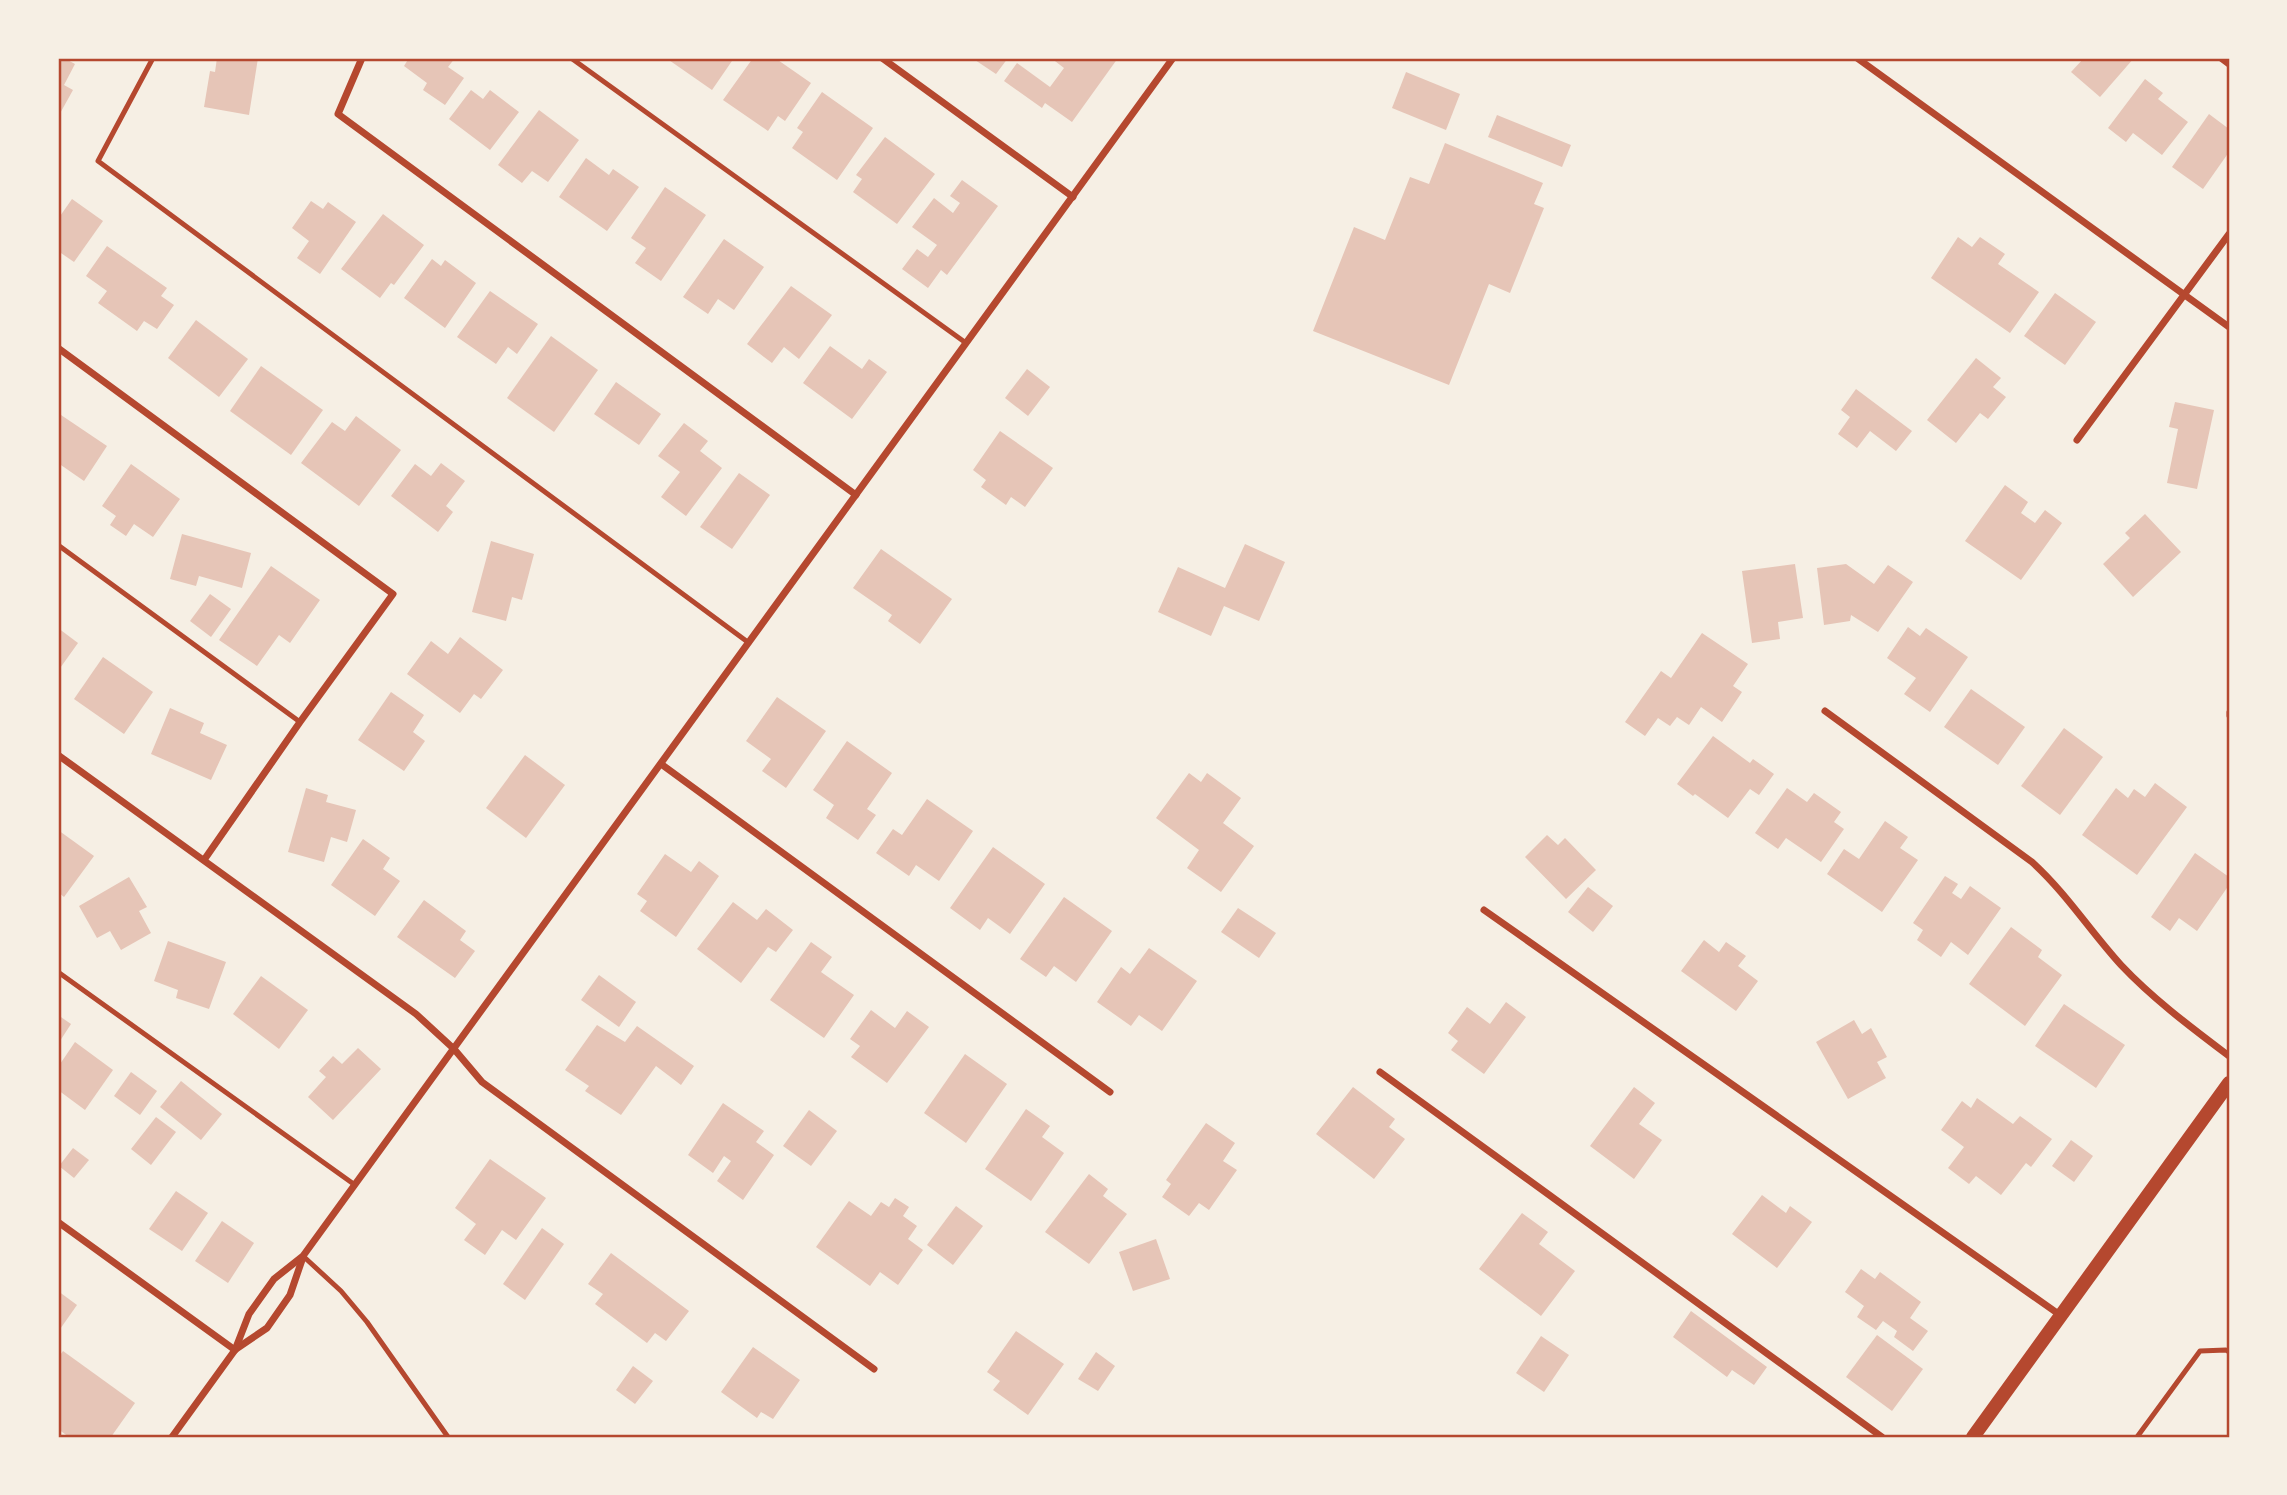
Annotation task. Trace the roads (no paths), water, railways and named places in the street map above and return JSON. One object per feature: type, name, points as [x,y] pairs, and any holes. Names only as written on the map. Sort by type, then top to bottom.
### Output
[{"type":"main road","points":[[1973,1437],[2229,1083]]},
{"type":"street","points":[[362,58],[338,114],[856,495]]},
{"type":"street","points":[[882,58],[1073,197]]},
{"type":"street","points":[[172,1437],[235,1350],[248,1314],[274,1279],[303,1256],[1173,58]]},
{"type":"street","points":[[1857,58],[2229,327]]},
{"type":"street","points":[[2221,58],[2229,64]]},
{"type":"street","points":[[2077,440],[2229,234]]},
{"type":"street","points":[[58,348],[393,594],[204,860]]},
{"type":"street","points":[[1825,711],[2032,862],[2057,885],[2127,971],[2229,1056]]},
{"type":"street","points":[[58,755],[416,1014],[454,1049],[482,1082],[874,1369]]},
{"type":"street","points":[[661,764],[1110,1092]]},
{"type":"street","points":[[1484,910],[2061,1316]]},
{"type":"street","points":[[1380,1072],[1882,1437]]},
{"type":"street","points":[[58,1222],[235,1350]]},
{"type":"street","points":[[235,1350],[267,1328],[290,1295],[303,1256]]},
{"type":"lane","points":[[153,58],[98,161],[749,643]]},
{"type":"lane","points":[[571,58],[966,343]]},
{"type":"lane","points":[[58,545],[300,722]]},
{"type":"lane","points":[[58,972],[355,1185]]},
{"type":"lane","points":[[303,1256],[341,1291],[367,1322],[448,1437]]},
{"type":"lane","points":[[2137,1437],[2200,1351],[2229,1352]]}]
